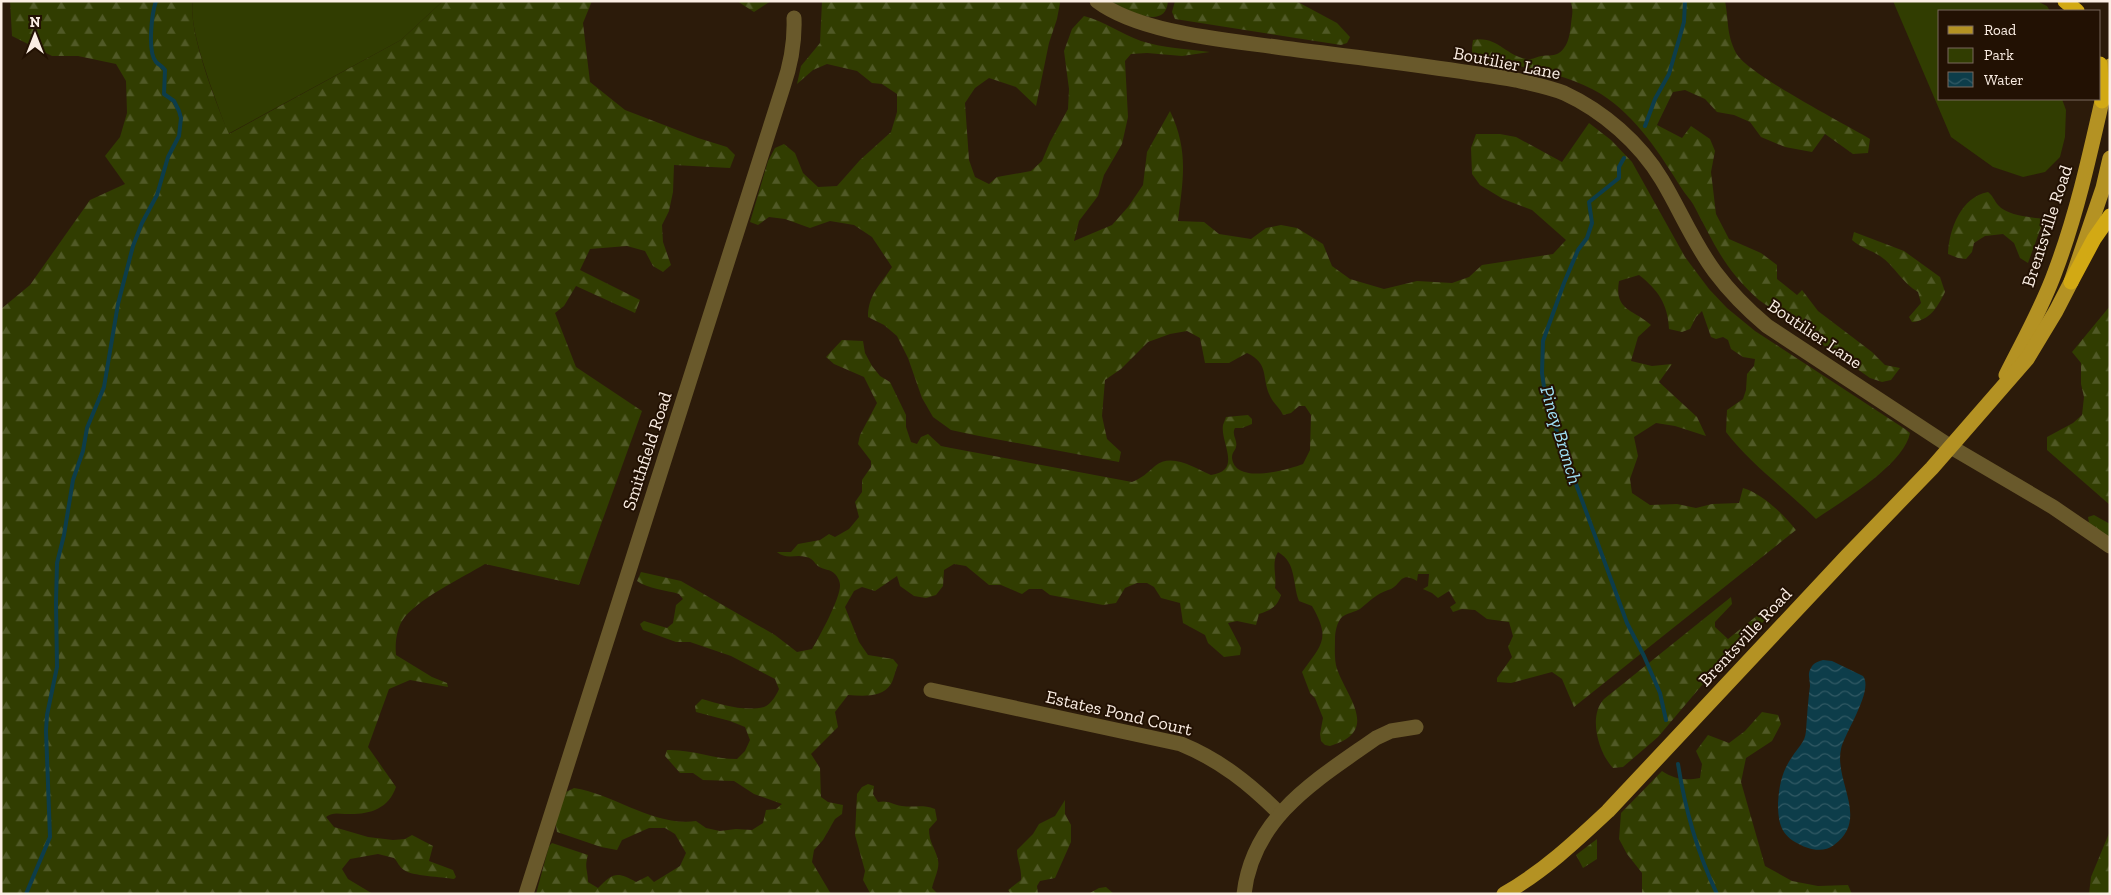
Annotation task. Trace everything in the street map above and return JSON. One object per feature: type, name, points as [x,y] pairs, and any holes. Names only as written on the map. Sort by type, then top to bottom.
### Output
[{"type":"highway","points":[[2065,1],[2075,10]]},
{"type":"highway","points":[[2101,82],[2102,101]]},
{"type":"highway","points":[[2071,282],[2094,239],[2110,216]]},
{"type":"main road","name":"Brentsville Road","points":[[1998,390],[2055,273],[2081,185],[2110,66]]},
{"type":"main road","name":"Brentsville Road","points":[[1504,894],[1543,868],[1573,844],[1608,811],[1951,447],[1998,390],[2027,359],[2049,324],[2071,282],[2103,188],[2110,158]]},
{"type":"street","name":"Boutilier Lane","points":[[1097,1],[1130,19],[1153,26],[1226,40],[1507,79],[1535,84],[1570,97],[1606,119],[1643,154],[1661,179],[1714,270],[1750,312],[1767,326],[1951,447],[2053,507],[2110,546]]},
{"type":"street","name":"Smithfield Road","points":[[526,894],[786,78],[794,46],[794,18]]},
{"type":"street","name":"Estates Pond Court","points":[[931,690],[1181,744],[1234,772],[1280,814]]},
{"type":"street","points":[[1244,894],[1250,863],[1258,843],[1280,814],[1317,780],[1376,738],[1391,731],[1416,727]]},
{"type":"green space","points":[[10,1],[193,1],[194,30],[204,67],[229,134],[401,40],[443,1],[592,1],[583,23],[590,82],[625,110],[727,147],[735,155],[730,168],[674,165],[673,192],[669,211],[662,225],[663,242],[671,265],[663,272],[653,266],[645,251],[627,246],[590,249],[580,270],[640,300],[635,313],[576,286],[564,306],[555,313],[576,367],[642,411],[579,585],[485,564],[417,605],[408,613],[398,629],[396,655],[432,677],[447,683],[448,687],[410,680],[389,689],[368,747],[396,787],[388,801],[376,810],[353,814],[333,814],[326,817],[334,827],[368,837],[393,840],[405,839],[412,835],[433,846],[429,861],[453,870],[456,877],[454,879],[408,872],[401,868],[394,858],[378,854],[350,859],[342,869],[348,879],[373,894],[1,894],[1,309],[30,285],[90,200],[125,184],[105,156],[120,137],[127,113],[126,81],[116,64],[78,56],[52,56],[12,36]]},
{"type":"green space","points":[[193,1],[443,1],[401,40],[228,134],[199,48],[192,14]]},
{"type":"green space","points":[[737,1],[771,1],[754,12]]},
{"type":"green space","points":[[822,1],[1059,1],[1057,19],[1049,43],[1036,106],[1016,87],[989,78],[975,88],[965,103],[969,160],[975,177],[989,184],[997,177],[1031,171],[1042,161],[1068,109],[1069,89],[1064,51],[1072,29],[1084,16],[1149,43],[1210,52],[1182,56],[1147,53],[1131,54],[1125,61],[1128,117],[1122,144],[1104,175],[1098,196],[1079,221],[1074,241],[1112,225],[1128,207],[1143,185],[1147,152],[1170,111],[1180,139],[1183,165],[1178,221],[1204,222],[1219,234],[1251,239],[1266,228],[1281,225],[1297,228],[1323,244],[1332,266],[1350,279],[1384,289],[1417,281],[1452,283],[1469,277],[1482,265],[1553,254],[1566,240],[1532,210],[1503,199],[1480,185],[1472,174],[1471,148],[1476,134],[1500,134],[1516,137],[1562,162],[1589,123],[1611,140],[1632,162],[1685,257],[1709,289],[1727,308],[1755,331],[1910,433],[1905,445],[1884,470],[1816,519],[1758,466],[1726,432],[1727,410],[1743,399],[1746,390],[1747,374],[1754,366],[1755,359],[1743,357],[1731,349],[1728,340],[1723,337],[1716,339],[1711,337],[1702,311],[1696,317],[1690,329],[1682,332],[1669,329],[1667,312],[1661,298],[1646,281],[1639,275],[1619,281],[1618,291],[1622,304],[1651,325],[1638,337],[1631,361],[1652,366],[1672,364],[1659,382],[1697,417],[1706,436],[1675,426],[1656,423],[1634,437],[1638,456],[1630,479],[1632,493],[1650,505],[1677,504],[1696,508],[1712,504],[1739,503],[1743,488],[1758,495],[1779,511],[1796,530],[1574,707],[1562,679],[1552,672],[1511,683],[1497,682],[1497,678],[1512,657],[1508,647],[1513,636],[1509,622],[1487,619],[1475,610],[1462,609],[1453,612],[1450,607],[1456,603],[1449,591],[1438,598],[1423,589],[1428,586],[1429,574],[1418,574],[1417,581],[1407,577],[1404,578],[1393,588],[1377,596],[1360,609],[1342,617],[1339,622],[1335,636],[1336,665],[1353,703],[1357,723],[1354,732],[1345,740],[1330,746],[1325,745],[1321,741],[1320,734],[1323,718],[1302,672],[1315,655],[1322,641],[1321,626],[1312,606],[1299,601],[1291,568],[1284,557],[1278,552],[1275,560],[1275,588],[1281,595],[1278,602],[1273,608],[1259,614],[1256,625],[1237,621],[1228,623],[1241,648],[1240,655],[1224,657],[1208,643],[1205,635],[1183,623],[1180,603],[1161,598],[1154,587],[1147,583],[1137,583],[1125,588],[1116,603],[1103,605],[1050,595],[1042,589],[1029,589],[1022,594],[1001,585],[989,585],[966,566],[954,564],[944,570],[943,586],[936,595],[926,598],[914,596],[900,586],[897,576],[875,591],[862,587],[854,591],[845,607],[859,642],[868,655],[893,659],[898,665],[891,684],[883,692],[872,695],[848,695],[835,712],[838,727],[811,754],[820,768],[821,797],[828,802],[843,805],[842,814],[835,819],[823,840],[814,850],[812,862],[831,894],[536,894],[549,846],[552,843],[588,855],[586,866],[588,882],[598,888],[616,875],[624,876],[636,882],[648,876],[654,882],[680,866],[686,853],[675,834],[665,828],[649,828],[622,840],[617,850],[601,847],[557,832],[555,820],[564,793],[574,788],[589,791],[649,815],[680,822],[696,821],[706,828],[720,831],[752,830],[763,823],[766,810],[776,809],[782,804],[754,794],[734,781],[703,780],[693,773],[680,773],[665,756],[667,750],[676,750],[737,759],[745,751],[750,740],[745,727],[696,712],[695,706],[702,699],[740,708],[764,707],[773,700],[779,689],[775,679],[731,656],[690,642],[676,642],[643,630],[640,624],[644,621],[667,628],[673,623],[676,605],[683,599],[679,594],[652,588],[637,581],[641,572],[681,581],[775,635],[797,652],[812,649],[833,608],[839,591],[839,581],[833,572],[820,567],[810,558],[784,556],[777,552],[791,552],[798,544],[820,540],[829,534],[835,537],[849,529],[859,517],[855,502],[862,492],[862,480],[871,467],[871,461],[858,444],[860,435],[877,403],[864,377],[834,364],[826,357],[842,340],[863,341],[865,353],[872,366],[880,376],[890,382],[906,415],[906,427],[911,442],[917,444],[921,437],[928,434],[941,446],[1132,482],[1142,477],[1161,462],[1168,461],[1190,465],[1211,475],[1221,472],[1226,468],[1228,462],[1223,432],[1226,417],[1248,415],[1252,419],[1252,424],[1242,428],[1235,428],[1234,431],[1236,448],[1232,458],[1235,466],[1242,471],[1263,473],[1295,467],[1303,464],[1310,450],[1311,415],[1305,406],[1299,406],[1291,413],[1283,415],[1267,389],[1262,366],[1254,357],[1247,353],[1229,363],[1205,363],[1200,338],[1187,331],[1170,334],[1148,342],[1121,369],[1105,380],[1102,416],[1107,439],[1121,452],[1119,462],[951,430],[933,417],[922,398],[908,358],[897,336],[884,325],[868,317],[872,296],[892,267],[872,237],[854,225],[830,221],[810,228],[785,219],[769,217],[758,225],[750,222],[768,161],[775,148],[784,144],[795,153],[803,173],[818,187],[837,186],[860,160],[891,132],[897,112],[897,94],[882,84],[872,83],[857,71],[827,64],[813,70],[797,84],[801,66],[820,43]]},
{"type":"green space","points":[[1110,1],[1168,1],[1166,10],[1160,15],[1152,17],[1134,13]]},
{"type":"green space","points":[[1175,1],[1296,1],[1337,23],[1350,37],[1347,43],[1341,45],[1175,19],[1172,12]]},
{"type":"green space","points":[[1570,1],[1725,1],[1731,39],[1736,53],[1744,62],[1777,85],[1870,139],[1868,153],[1853,154],[1825,134],[1812,152],[1785,147],[1761,137],[1750,122],[1734,115],[1717,112],[1705,99],[1685,90],[1673,92],[1657,125],[1682,138],[1691,126],[1710,139],[1715,151],[1711,172],[1716,214],[1729,239],[1761,253],[1777,265],[1777,279],[1797,295],[1802,290],[1818,311],[1872,352],[1885,365],[1900,368],[1891,380],[1882,382],[1870,378],[1759,300],[1747,289],[1721,256],[1693,204],[1647,137],[1614,103],[1582,84],[1562,77],[1519,66],[1481,62],[1475,59],[1472,51],[1473,40],[1482,39],[1497,44],[1516,56],[1523,58],[1532,59],[1561,52],[1569,37],[1572,12]]},
{"type":"green space","points":[[1893,1],[2037,1],[2047,6],[2049,10],[1938,10],[1938,100],[2062,100],[2066,110],[2065,137],[2060,157],[2045,172],[2023,177],[1993,167],[1951,137]]},
{"type":"green space","points":[[1988,192],[1998,205],[2007,212],[2044,219],[2028,263],[2020,258],[2014,243],[2003,234],[1985,236],[1974,243],[1972,252],[1966,259],[1948,254],[1951,234],[1958,215],[1970,200]]},
{"type":"green space","points":[[1854,232],[1904,251],[1940,277],[1945,292],[1929,316],[1912,322],[1909,317],[1921,303],[1918,292],[1907,284],[1885,260],[1852,240]]},
{"type":"green space","points":[[2110,306],[2110,505],[2047,450],[2047,437],[2073,423],[2082,415],[2084,397],[2081,384],[2081,363],[2072,352]]},
{"type":"green space","points":[[2094,515],[2110,524],[2110,538],[2089,523],[2088,517]]},
{"type":"green space","points":[[1789,590],[1764,621],[1708,678],[1658,737],[1623,767],[1613,768],[1603,753],[1597,734],[1597,715],[1599,706],[1604,699],[1731,597],[1732,604],[1715,622],[1715,627],[1728,639]]},
{"type":"green space","points":[[1762,712],[1778,715],[1781,724],[1772,741],[1746,758],[1741,782],[1765,866],[1792,881],[1818,886],[1848,885],[1852,894],[1642,894],[1642,873],[1627,854],[1619,839],[1621,813],[1662,771],[1680,779],[1700,778],[1702,764],[1696,751],[1708,735],[1729,743],[1745,731]]},
{"type":"green space","points":[[868,784],[874,786],[873,794],[878,802],[935,809],[937,820],[929,829],[938,863],[938,870],[932,888],[938,894],[870,893],[863,880],[865,871],[855,835],[857,794],[862,787]]},
{"type":"green space","points":[[1065,800],[1065,814],[1071,825],[1071,842],[1055,878],[1040,881],[1037,886],[1038,894],[1011,894],[1008,890],[1021,880],[1017,850],[1033,834],[1039,824],[1055,816]]},
{"type":"green space","points":[[2110,831],[2110,894],[2089,894],[2091,877]]},
{"type":"green space","points":[[1597,839],[1597,859],[1583,868],[1576,855]]},
{"type":"green space","points":[[1106,887],[1114,894],[1088,894],[1099,888]]},
{"type":"water","points":[[1823,660],[1832,661],[1863,676],[1865,691],[1841,749],[1840,762],[1850,812],[1849,824],[1844,835],[1834,845],[1820,850],[1800,845],[1786,834],[1779,820],[1778,803],[1783,773],[1803,742],[1805,735],[1810,670],[1812,666]]},
{"type":"waterway","points":[[26,894],[50,837],[47,715],[57,667],[57,563],[64,535],[73,480],[83,451],[87,428],[104,387],[118,304],[133,246],[142,223],[157,195],[168,157],[179,136],[181,118],[179,111],[174,101],[164,94],[165,70],[153,57],[151,41],[156,1]]},
{"type":"waterway","name":"Piney Branch","points":[[1645,126],[1655,99],[1669,74],[1684,22],[1685,1]]},
{"type":"waterway","name":"Piney Branch","points":[[1624,158],[1619,167],[1619,178],[1589,202],[1592,223],[1587,238],[1578,250],[1564,283],[1543,341],[1542,373],[1545,394],[1558,435],[1627,623],[1660,693],[1666,720]]},
{"type":"waterway","name":"Piney Branch","points":[[1678,764],[1693,830],[1703,862],[1717,894]]}]
